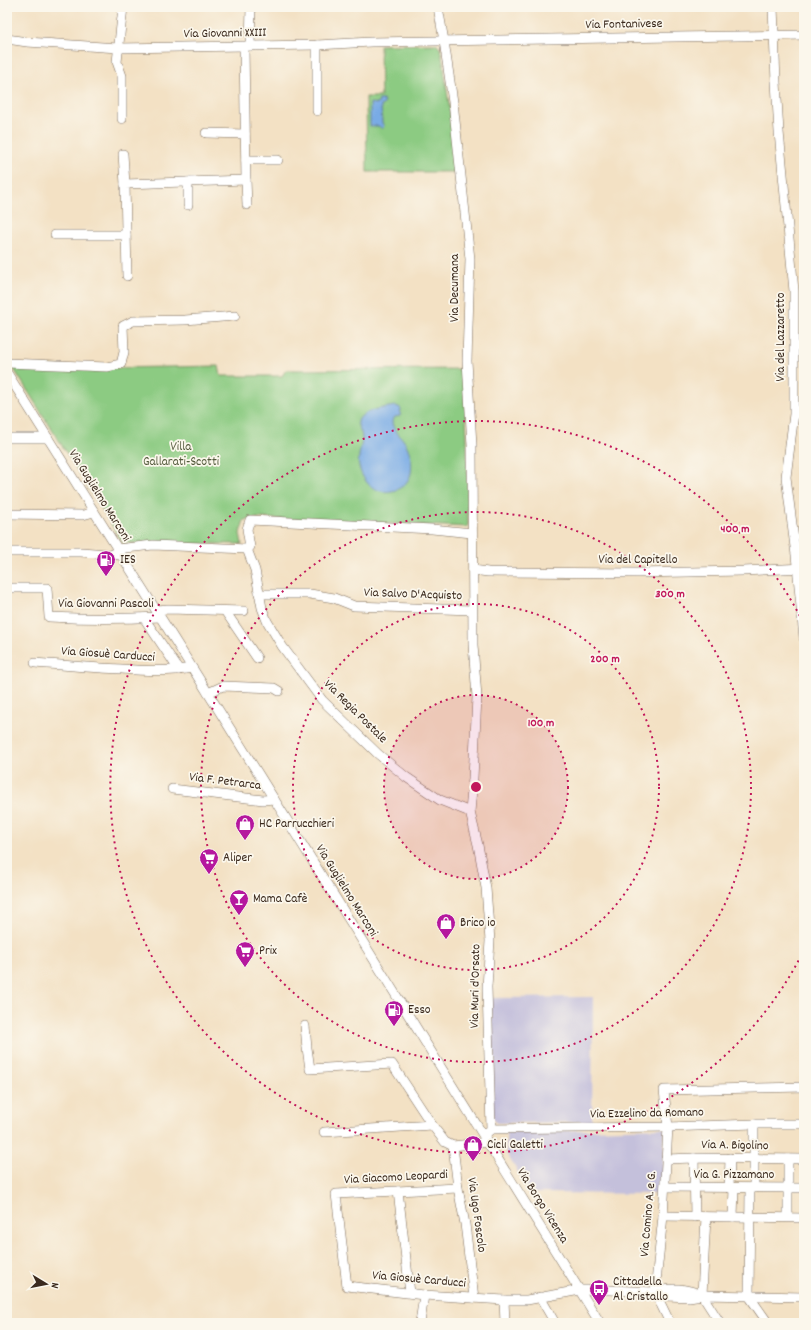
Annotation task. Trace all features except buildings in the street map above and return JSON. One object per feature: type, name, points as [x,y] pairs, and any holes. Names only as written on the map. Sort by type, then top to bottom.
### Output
[{"type":"street","points":[[122,120],[122,76],[117,62],[124,7]]},
{"type":"street","points":[[247,206],[245,136],[247,47],[251,7]]},
{"type":"street","name":"Via Decumana","points":[[438,7],[453,102],[470,259],[467,361],[472,445],[472,610]]},
{"type":"street","name":"Via del Lazzaretto","points":[[773,7],[779,132],[794,291],[794,414],[786,477],[801,568],[804,638]]},
{"type":"street","name":"Via Fontanivese","points":[[444,41],[804,35]]},
{"type":"street","name":"Via Giovanni XXIII","points":[[7,39],[50,44],[118,48],[247,47],[371,42],[444,41]]},
{"type":"street","points":[[317,45],[317,111]]},
{"type":"street","points":[[206,133],[245,136]]},
{"type":"street","points":[[123,154],[127,276]]},
{"type":"street","points":[[246,160],[278,160]]},
{"type":"street","points":[[125,184],[246,180]]},
{"type":"street","points":[[188,182],[188,205]]},
{"type":"street","points":[[55,235],[126,235]]},
{"type":"street","points":[[7,363],[107,367],[121,364],[124,352],[123,326],[133,321],[185,320],[235,316]]},
{"type":"street","name":"Via Guglielmo Marconi","points":[[7,373],[400,1000]]},
{"type":"street","points":[[7,438],[48,438]]},
{"type":"street","points":[[7,514],[83,515],[94,512]]},
{"type":"street","name":"Via Regia Postale","points":[[470,812],[440,800],[406,777],[378,754],[322,700],[282,646],[267,621],[262,608],[255,570],[246,548],[250,546],[247,529],[250,520],[432,529],[472,533]]},
{"type":"street","points":[[7,552],[119,552],[153,545],[246,548]]},
{"type":"street","name":"Via del Capitello","points":[[473,570],[495,572],[622,573],[743,571],[801,568]]},
{"type":"street","name":"Via Giovanni Pascoli","points":[[7,588],[47,588],[49,617],[90,619],[144,618],[168,609],[244,611]]},
{"type":"street","name":"Via Salvo D'Acquisto","points":[[259,594],[310,594],[334,598],[354,606],[472,610]]},
{"type":"street","name":"Via Muri d'Orsato","points":[[472,610],[472,645],[476,697],[473,778],[470,812],[486,888],[489,933],[487,987],[491,1129]]},
{"type":"street","points":[[225,611],[258,658]]},
{"type":"street","name":"Via Giosuè Carducci","points":[[144,618],[179,670]]},
{"type":"street","name":"Via Giosuè Carducci","points":[[35,663],[169,671],[192,668]]},
{"type":"street","points":[[208,693],[223,686],[274,688],[279,691]]},
{"type":"street","name":"Via F. Petrarca","points":[[172,789],[256,799],[274,799]]},
{"type":"street","name":"Via Borgo Vicenza","points":[[400,1000],[600,1323]]},
{"type":"street","points":[[305,1026],[310,1069],[392,1064],[445,1142],[453,1146],[486,1139],[491,1129]]},
{"type":"street","name":"Via Comino A. e G.","points":[[655,1292],[663,1216],[668,1127],[664,1090],[804,1087]]},
{"type":"street","points":[[754,1124],[754,1159],[749,1218],[749,1296],[768,1323]]},
{"type":"street","name":"Via Ezzelino da Romano","points":[[491,1129],[804,1124]]},
{"type":"street","points":[[324,1132],[432,1125]]},
{"type":"street","name":"Via Ugo Foscolo","points":[[453,1146],[458,1188],[465,1224],[474,1298]]},
{"type":"street","points":[[694,1158],[695,1217]]},
{"type":"street","points":[[730,1158],[733,1217]]},
{"type":"street","name":"Via A. Bigolino","points":[[666,1159],[804,1159]]},
{"type":"street","points":[[788,1159],[788,1217]]},
{"type":"street","name":"Via G. Pizzamano","points":[[664,1187],[804,1188]]},
{"type":"street","name":"Via Giacomo Leopardi","points":[[336,1194],[458,1188]]},
{"type":"street","points":[[398,1191],[410,1293]]},
{"type":"street","name":"Via Giosuè Carducci","points":[[336,1194],[347,1286],[424,1295],[504,1300],[527,1300],[580,1290],[655,1292],[666,1296],[689,1297],[702,1295],[804,1297]]},
{"type":"street","points":[[663,1216],[804,1218]]},
{"type":"street","points":[[706,1217],[702,1295],[720,1323]]},
{"type":"street","points":[[655,1292],[670,1323]]},
{"type":"street","points":[[420,1323],[424,1295]]},
{"type":"street","points":[[540,1298],[556,1323]]},
{"type":"street","points":[[504,1300],[504,1323]]},
{"type":"shaded area","points":[[593,997],[592,1122],[497,1123],[493,1118],[489,998]]},
{"type":"shaded area","points":[[665,1128],[662,1194],[531,1193],[506,1153],[506,1132]]},
{"type":"green space","points":[[436,44],[440,48],[443,62],[458,169],[454,170],[454,172],[367,172],[366,97],[381,97],[380,45]]},
{"type":"green space","name":"Villa Gallarati-Scotti","points":[[12,366],[112,368],[219,366],[221,376],[282,376],[286,370],[464,369],[467,440],[468,527],[257,518],[244,520],[240,533],[242,544],[123,543]]},
{"type":"water","points":[[379,100],[383,100],[385,103],[381,106],[382,123],[384,126],[382,129],[379,126],[370,126],[370,103],[378,104]]},
{"type":"water","points":[[395,406],[401,409],[400,416],[395,417],[392,424],[408,448],[412,469],[409,479],[401,488],[383,491],[370,486],[360,470],[359,459],[362,437],[358,426],[358,421],[361,416],[366,413]]},
{"type":"place","name":"IES","points":[[106,577]]},
{"type":"place","name":"HC Parrucchieri","points":[[245,841]]},
{"type":"place","name":"Aliper","points":[[209,875]]},
{"type":"place","name":"Mama Cafè","points":[[239,916]]},
{"type":"place","name":"Brico io","points":[[446,940]]},
{"type":"place","name":"Prix","points":[[245,968]]},
{"type":"place","name":"Esso","points":[[394,1027]]},
{"type":"place","name":"Cicli Galetti","points":[[473,1162]]},
{"type":"place","name":"Cittadella Al Cristallo","points":[[599,1306]]}]
